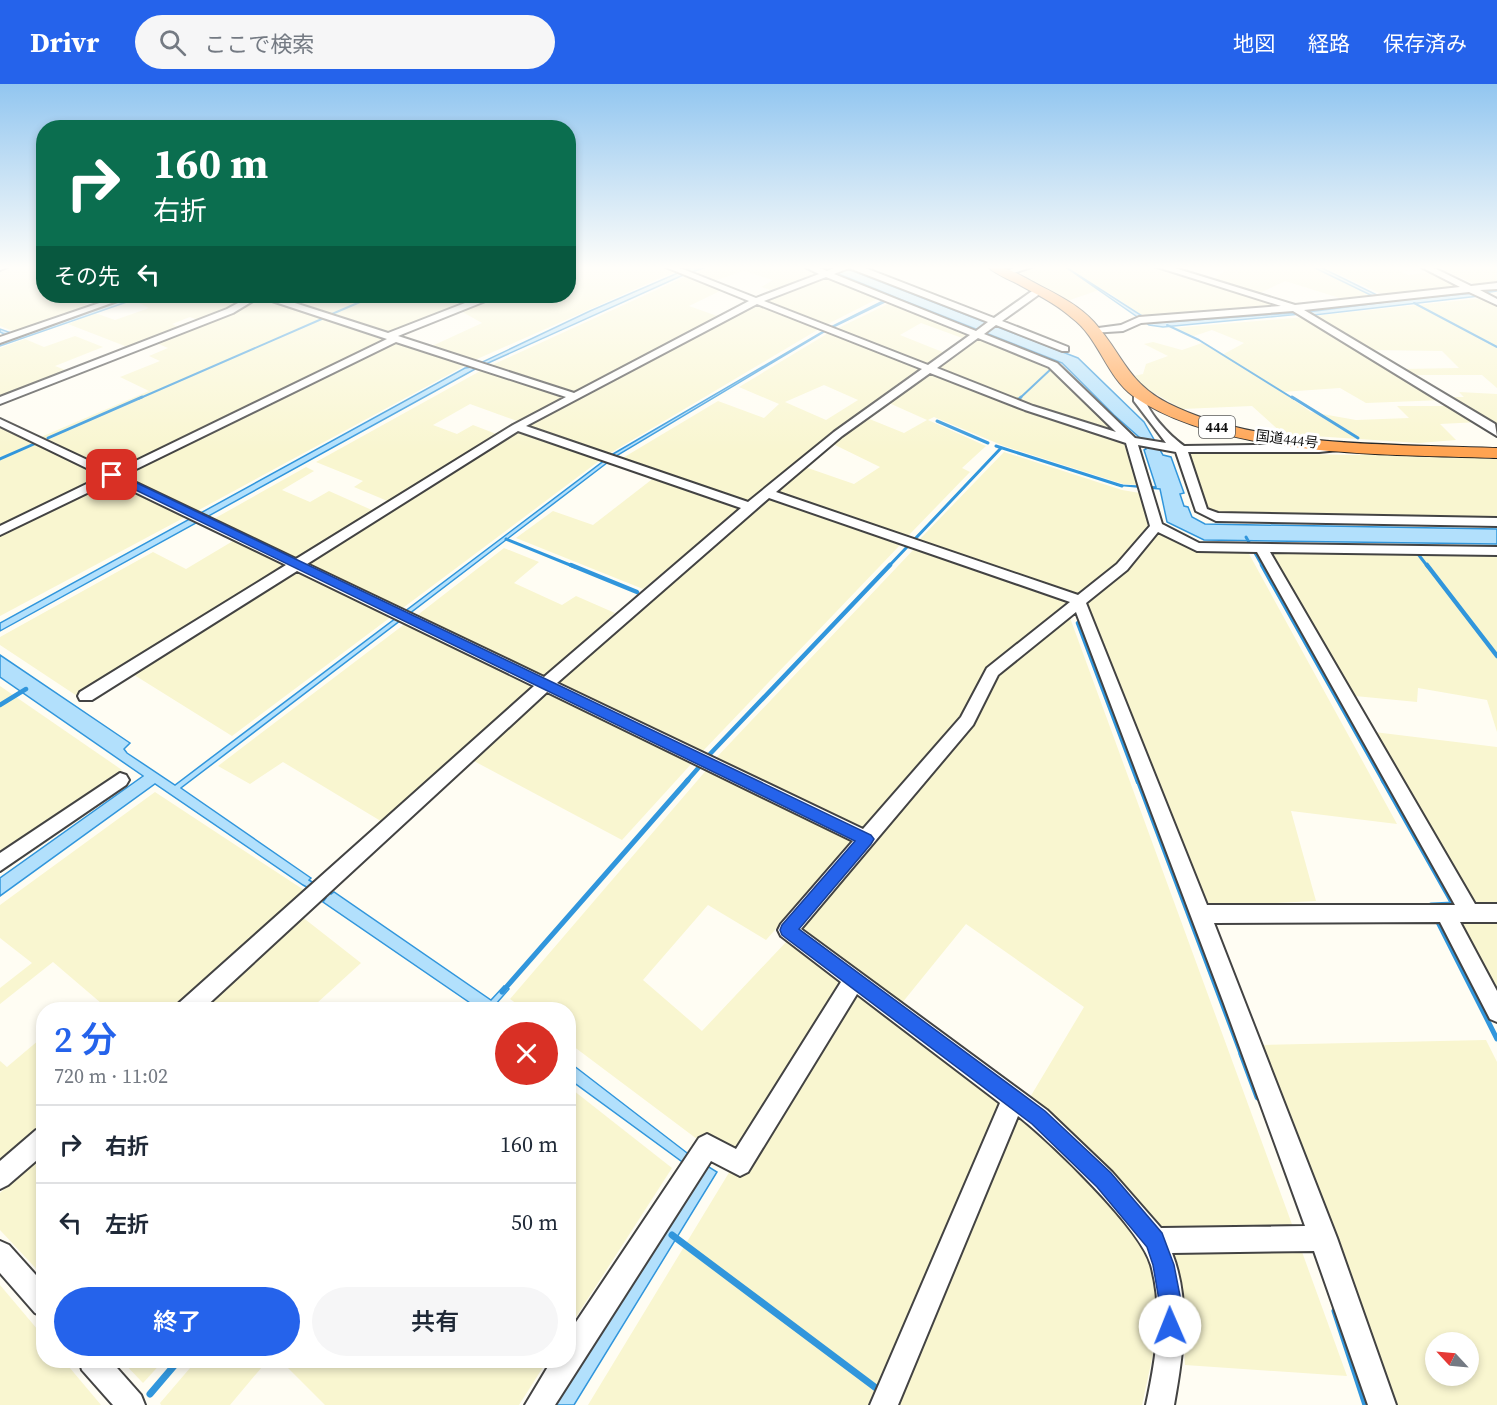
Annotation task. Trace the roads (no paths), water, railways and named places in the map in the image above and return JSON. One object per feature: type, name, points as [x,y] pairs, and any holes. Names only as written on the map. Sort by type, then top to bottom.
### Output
[{"type":"highway","name":"国道444号","points":[[1090,328],[1118,370],[1139,393],[1183,416],[1214,426],[1282,440],[1349,446],[1497,453]]},
{"type":"street","points":[[8,337],[35,328]]},
{"type":"street","points":[[0,401],[187,328]]},
{"type":"street","points":[[363,328],[573,396]]},
{"type":"street","points":[[0,531],[414,328]]},
{"type":"street","points":[[86,696],[517,427],[705,328]]},
{"type":"street","points":[[825,328],[1029,408],[1131,441],[1175,449],[1319,450],[1349,446]]},
{"type":"street","points":[[986,328],[1065,349]]},
{"type":"street","points":[[195,1002],[546,684],[750,507],[838,434],[986,328]]},
{"type":"street","points":[[986,328],[1053,365],[1131,441],[1149,493],[1156,526]]},
{"type":"street","points":[[1094,331],[1124,328]]},
{"type":"street","points":[[1329,328],[1491,426],[1497,433]]},
{"type":"street","points":[[1139,393],[1139,401],[1175,449],[1192,501],[1202,511],[1216,517],[1497,522]]},
{"type":"street","points":[[0,422],[866,839]]},
{"type":"street","points":[[517,427],[750,507]]},
{"type":"street","points":[[767,493],[1078,600],[1202,914],[1324,1238],[1382,1405]]},
{"type":"street","points":[[1156,526],[1122,567],[1078,600],[992,672],[967,721],[788,930],[1039,1118],[1104,1180],[1155,1241],[1164,1265],[1171,1306],[1168,1365],[1160,1405]]},
{"type":"street","points":[[1156,526],[1197,547],[1497,551]]},
{"type":"street","points":[[1255,548],[1470,913]]},
{"type":"street","points":[[0,863],[120,780]]},
{"type":"street","points":[[1445,913],[1497,1012]]},
{"type":"street","points":[[1202,914],[1497,913]]},
{"type":"street","points":[[576,1348],[707,1146],[740,1164],[854,979]]},
{"type":"street","points":[[884,1405],[1014,1098]]},
{"type":"street","points":[[0,1178],[36,1145]]},
{"type":"street","points":[[1155,1241],[1324,1238]]},
{"type":"street","points":[[0,1254],[36,1295]]},
{"type":"street","points":[[99,1368],[131,1405]]},
{"type":"street","points":[[539,1405],[563,1368]]},
{"type":"water","points":[[34,328],[53,328],[0,346],[0,342],[8,336],[0,332],[0,329],[14,334]]},
{"type":"water","points":[[555,328],[566,328],[477,368],[0,631],[0,623],[465,368],[472,367]]},
{"type":"water","points":[[832,328],[616,456],[181,788],[311,878],[309,880],[331,894],[334,892],[491,1000],[504,986],[509,989],[498,1002],[469,1002],[323,902],[326,898],[303,885],[155,784],[0,896],[0,878],[143,776],[0,677],[0,655],[130,743],[124,749],[127,753],[175,785],[613,454]]},
{"type":"water","points":[[973,328],[999,328],[1078,358],[1144,422],[1163,455],[1171,457],[1184,493],[1180,494],[1184,506],[1188,507],[1192,517],[1205,524],[1497,529],[1497,544],[1204,540],[1167,522],[1160,489],[1116,485],[1156,487],[1144,450],[1146,449],[1140,438],[1062,363]]},
{"type":"water","points":[[576,1067],[691,1156],[717,1172],[574,1405],[555,1405],[576,1368],[685,1164],[576,1084]]},
{"type":"waterway","points":[[138,399],[302,328]]},
{"type":"waterway","points":[[1173,328],[1199,340],[1294,399]]},
{"type":"waterway","points":[[1460,328],[1497,347]]},
{"type":"waterway","points":[[1021,397],[1019,399],[1052,368]]},
{"type":"waterway","points":[[48,438],[142,397]]},
{"type":"waterway","points":[[1292,397],[1358,438]]},
{"type":"waterway","points":[[937,421],[988,443]]},
{"type":"waterway","points":[[0,459],[34,444]]},
{"type":"waterway","points":[[996,446],[1122,486]]},
{"type":"waterway","points":[[914,540],[1001,448]]},
{"type":"waterway","points":[[1246,537],[1263,567]]},
{"type":"waterway","points":[[506,539],[575,567]]},
{"type":"waterway","points":[[888,567],[907,547]]},
{"type":"waterway","points":[[1418,554],[1428,567]]},
{"type":"waterway","points":[[571,565],[637,592]]},
{"type":"waterway","points":[[710,754],[890,565]]},
{"type":"waterway","points":[[1262,565],[1384,782]]},
{"type":"waterway","points":[[1427,565],[1497,656]]},
{"type":"waterway","points":[[1078,623],[1138,782]]},
{"type":"waterway","points":[[0,705],[26,689]]},
{"type":"waterway","points":[[686,782],[700,766]]},
{"type":"waterway","points":[[502,992],[688,780]]},
{"type":"waterway","points":[[1138,780],[1242,1056]]},
{"type":"waterway","points":[[1383,780],[1453,904],[1431,905]]},
{"type":"waterway","points":[[1437,920],[1497,1039]]},
{"type":"waterway","points":[[1242,1054],[1258,1097]]},
{"type":"waterway","points":[[672,1235],[876,1388]]},
{"type":"waterway","points":[[1335,1311],[1366,1405]]},
{"type":"waterway","points":[[150,1394],[172,1368]]}]
